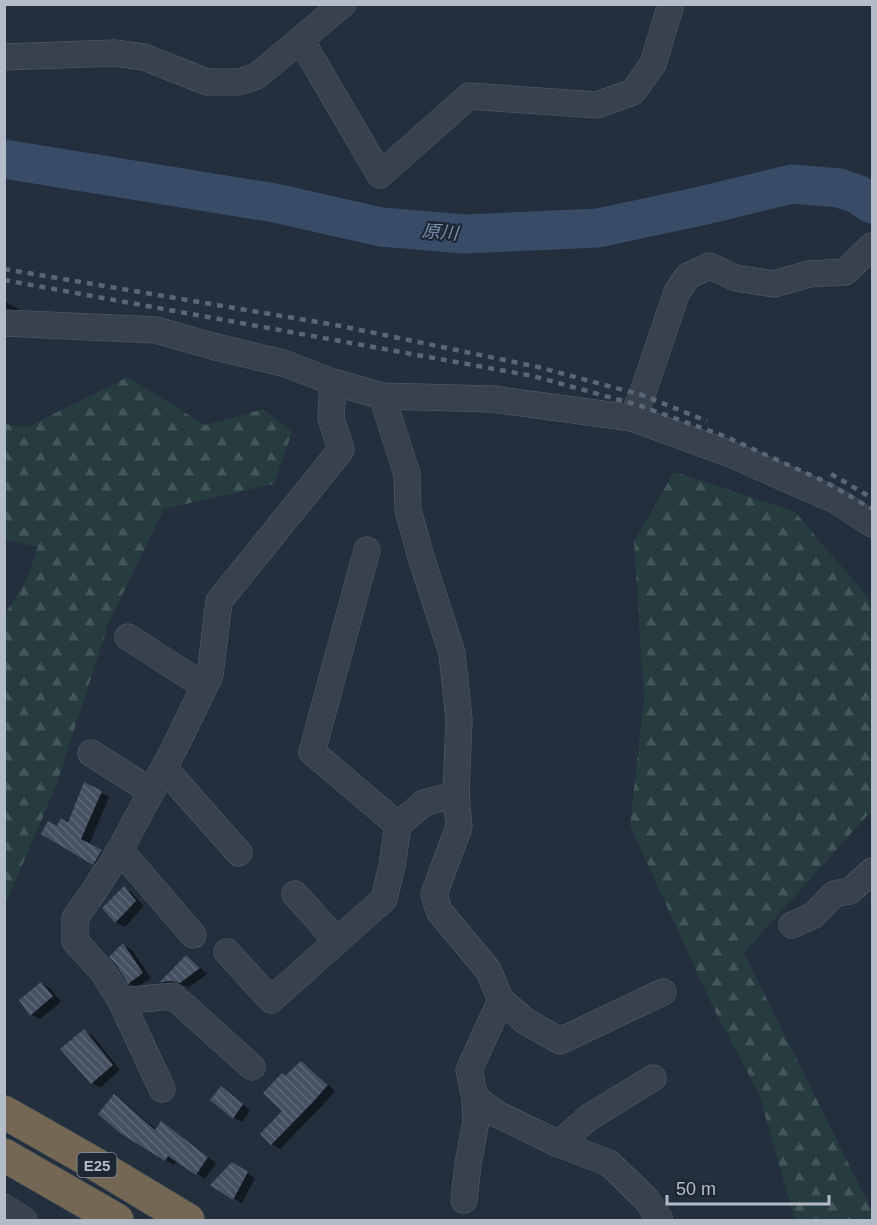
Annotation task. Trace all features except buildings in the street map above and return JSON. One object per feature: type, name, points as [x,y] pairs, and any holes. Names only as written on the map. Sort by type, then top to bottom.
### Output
[{"type":"highway","name":"E25","points":[[4,1112],[97,1165],[188,1221]]},
{"type":"highway","name":"E25","points":[[4,1155],[117,1221]]},
{"type":"street","points":[[4,57],[114,52],[144,57],[207,82],[240,82],[257,76],[343,4]]},
{"type":"street","points":[[301,40],[380,175],[469,96],[597,105],[633,92],[653,64],[671,4]]},
{"type":"street","points":[[632,418],[677,292],[688,276],[709,266],[736,278],[774,284],[809,274],[844,272],[873,246]]},
{"type":"street","points":[[4,323],[156,330],[283,363],[333,382],[382,396],[493,399],[632,418],[728,453],[835,500],[873,524]]},
{"type":"street","points":[[162,1089],[121,1001],[103,972],[75,941],[75,918],[120,850],[210,675],[219,601],[341,450],[331,418],[333,382]]},
{"type":"street","points":[[382,396],[407,474],[408,510],[452,653],[459,719],[456,794],[459,827],[434,894],[439,911],[488,970],[501,1000],[525,1021],[560,1041],[663,992]]},
{"type":"street","points":[[368,550],[312,752],[398,825]]},
{"type":"street","points":[[128,637],[204,686]]},
{"type":"street","points":[[91,753],[152,791]]},
{"type":"street","points":[[164,768],[238,853]]},
{"type":"street","points":[[227,952],[271,1000],[384,899],[398,825],[424,803],[456,794]]},
{"type":"street","points":[[120,850],[193,935]]},
{"type":"street","points":[[792,925],[814,915],[834,894],[850,891],[873,871]]},
{"type":"street","points":[[295,894],[337,941]]},
{"type":"street","points":[[121,1001],[173,996],[252,1067]]},
{"type":"street","points":[[464,1200],[468,1164],[477,1121],[469,1070],[501,1000]]},
{"type":"street","points":[[559,1144],[588,1118],[653,1078]]},
{"type":"street","points":[[475,1098],[497,1114],[559,1144],[609,1163],[647,1200],[660,1221]]},
{"type":"street","points":[[4,1207],[24,1221]]},
{"type":"green space","points":[[128,377],[205,425],[263,409],[292,432],[274,484],[164,509],[109,622],[57,783],[5,902],[5,614],[26,581],[38,547],[5,540],[5,424],[27,427]]},
{"type":"green space","points":[[674,472],[794,511],[872,602],[872,810],[744,953],[872,1209],[872,1220],[795,1220],[759,1094],[713,1007],[630,826],[644,699],[634,542]]},
{"type":"waterway","name":"原川","points":[[4,159],[275,203],[381,227],[465,234],[598,228],[792,184],[839,188],[857,194],[872,204]]},
{"type":"railway","points":[[4,269],[341,326],[538,367],[642,395],[707,421]]},
{"type":"railway","points":[[4,280],[533,376],[638,405],[724,436],[824,481],[872,509]]},
{"type":"railway","points":[[831,474],[872,498]]}]
